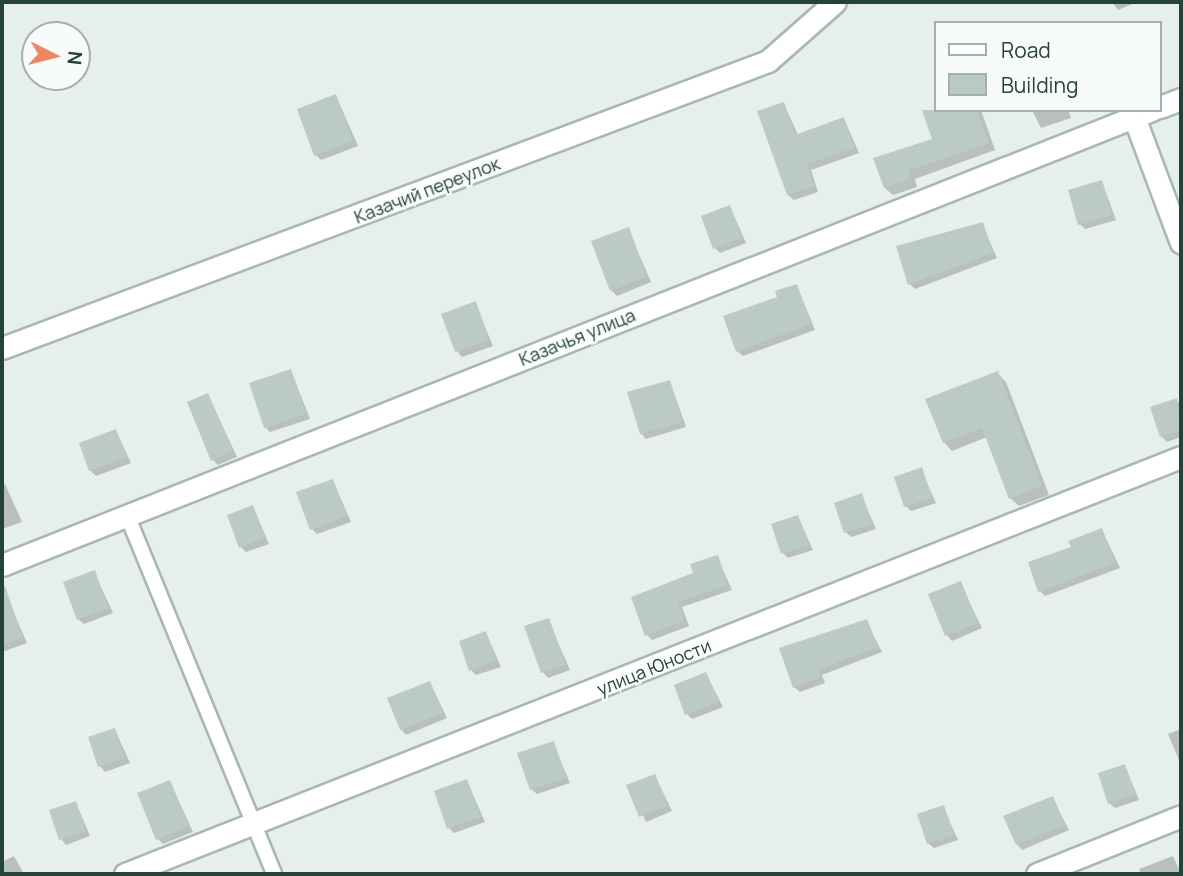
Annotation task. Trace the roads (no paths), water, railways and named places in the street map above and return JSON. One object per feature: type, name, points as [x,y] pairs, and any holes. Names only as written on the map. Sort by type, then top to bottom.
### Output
[{"type":"street","name":"Казачий переулок","points":[[2,348],[768,61],[835,2]]},
{"type":"street","points":[[1162,106],[1181,99]]},
{"type":"street","points":[[1143,114],[1181,243]]},
{"type":"street","name":"Казачья улица","points":[[2,565],[1143,114]]},
{"type":"street","name":"улица Юности","points":[[125,874],[253,826],[1181,457]]},
{"type":"street","points":[[1037,874],[1181,816]]},
{"type":"lane","points":[[127,515],[274,874]]}]
